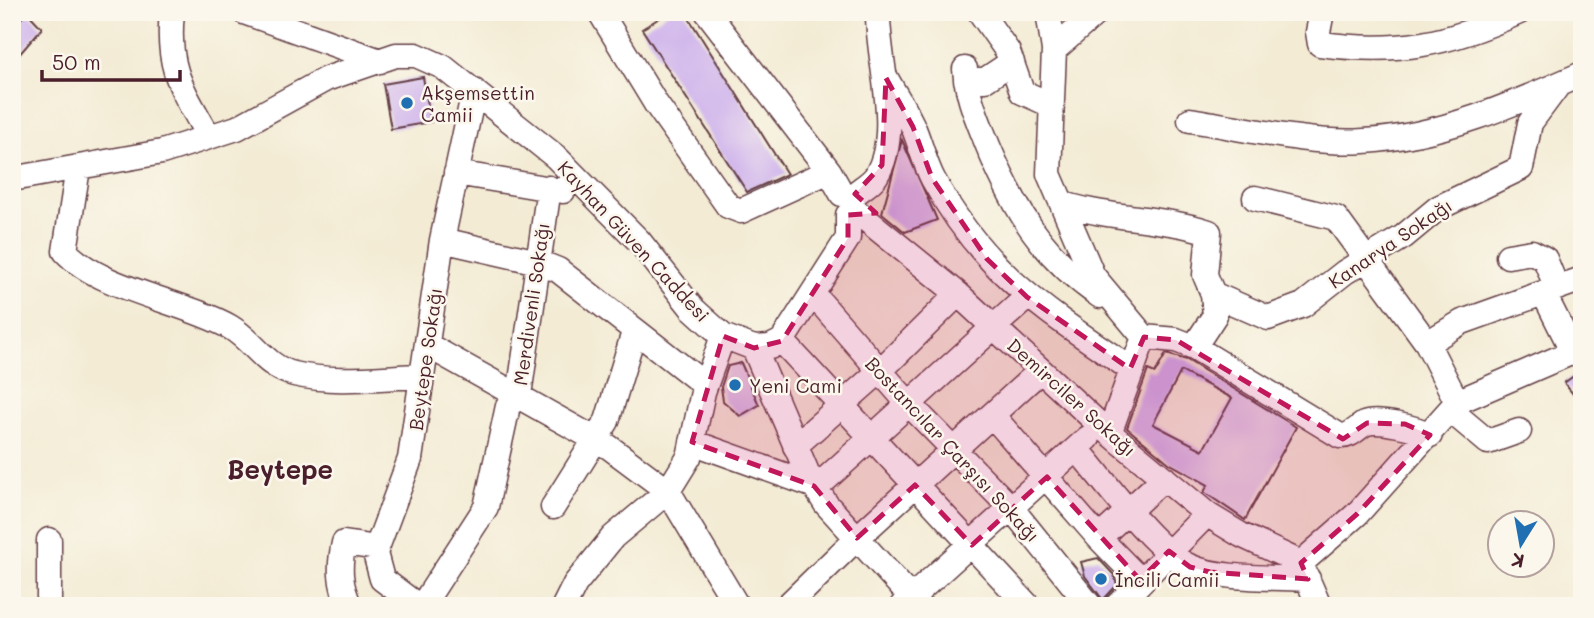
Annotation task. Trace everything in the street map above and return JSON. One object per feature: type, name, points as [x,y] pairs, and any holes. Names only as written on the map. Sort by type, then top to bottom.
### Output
[{"type":"street","points":[[172,12],[169,44],[177,79],[209,137]]},
{"type":"street","points":[[244,12],[380,61]]},
{"type":"street","points":[[600,12],[656,104],[728,206],[741,211],[829,171]]},
{"type":"street","points":[[878,12],[878,37],[886,78],[886,142],[881,165],[874,179],[851,204],[848,238],[814,295],[782,341],[770,347],[754,348],[815,487],[826,504],[912,603],[1077,449],[1105,428],[1144,337]]},
{"type":"street","points":[[981,12],[1012,62],[1022,92],[1051,105]]},
{"type":"street","points":[[1048,12],[1054,50],[1049,174],[1093,276],[1144,337],[1176,340],[1194,347],[1340,436],[1346,437],[1367,422],[1405,424],[1430,435]]},
{"type":"street","points":[[1054,50],[1097,12]]},
{"type":"street","points":[[1322,12],[1318,32],[1320,44],[1358,49],[1420,47],[1446,41],[1519,12]]},
{"type":"street","points":[[718,18],[851,204]]},
{"type":"street","name":"Kayhan Güven Caddesi","points":[[12,179],[162,152],[237,128],[326,79],[396,55],[416,55],[443,67],[556,157],[639,241],[692,308],[723,336],[754,348]]},
{"type":"street","points":[[1012,62],[985,80],[966,74],[967,94],[1020,216],[1051,257],[1084,285],[1122,311]]},
{"type":"street","points":[[1190,120],[1337,141],[1365,141],[1434,131],[1582,74]]},
{"type":"street","points":[[886,78],[914,127],[932,177],[967,235],[987,259],[1027,297],[1131,369]]},
{"type":"street","name":"Kanarya Sokağı","points":[[1213,294],[1268,318],[1303,305],[1345,272],[1403,237],[1438,208],[1521,168],[1530,123],[1559,84]]},
{"type":"street","name":"Beytepe Sokağı","points":[[377,548],[410,459],[442,240],[474,91]]},
{"type":"street","points":[[78,169],[65,251],[89,270],[232,328],[274,367],[290,373],[347,380],[422,376]]},
{"type":"street","points":[[456,173],[596,198]]},
{"type":"street","name":"Merdivenli Sokağı","points":[[407,603],[486,507],[508,406],[519,395],[549,188]]},
{"type":"street","points":[[1255,198],[1336,218],[1365,262],[1427,343],[1453,406],[1488,442],[1518,431]]},
{"type":"street","name":"Demirciler Sokağı","points":[[851,204],[958,294],[1040,371],[1207,514],[1304,571]]},
{"type":"street","points":[[1064,204],[1086,211],[1188,225],[1209,232],[1205,275],[1213,294],[1215,315],[1194,347]]},
{"type":"street","points":[[442,240],[538,262],[558,270],[705,385]]},
{"type":"street","points":[[1077,449],[1129,510],[1169,551],[1190,567],[1210,572],[1304,571],[1406,456],[1430,435],[1453,406],[1578,351],[1550,290],[1545,259],[1532,252],[1508,256]]},
{"type":"street","points":[[1427,343],[1462,322],[1582,279]]},
{"type":"street","points":[[795,446],[880,371],[958,294]]},
{"type":"street","name":"Bostancılar Çarşısı Sokağı","points":[[814,295],[908,403],[1012,509],[1090,606]]},
{"type":"street","points":[[815,487],[1027,297]]},
{"type":"street","points":[[552,507],[607,421],[634,332]]},
{"type":"street","points":[[564,606],[575,584],[613,537],[668,491],[689,457],[705,385],[723,336]]},
{"type":"street","points":[[782,341],[1028,606]]},
{"type":"street","points":[[427,345],[594,438],[668,491],[737,606]]},
{"type":"street","points":[[787,606],[857,537],[1040,371]]},
{"type":"street","points":[[992,415],[1099,538],[1140,579]]},
{"type":"street","points":[[692,442],[815,487]]},
{"type":"street","points":[[1099,538],[1164,478]]},
{"type":"street","points":[[1117,606],[1140,579],[1207,514]]},
{"type":"street","points":[[49,540],[49,606]]},
{"type":"street","points":[[350,606],[342,588],[340,564],[344,543],[377,548],[377,566],[382,579],[407,603]]},
{"type":"street","points":[[1304,571],[1319,606]]},
{"type":"highlighted area","points":[[886,78],[913,127],[932,178],[987,259],[1027,297],[1130,369],[1144,337],[1176,340],[1343,439],[1367,423],[1405,424],[1430,435],[1357,514],[1301,563],[1308,579],[1210,572],[1190,567],[1169,551],[1140,580],[1047,477],[972,545],[915,485],[857,538],[814,486],[692,442],[723,336],[754,348],[782,341],[848,238],[848,215],[876,213],[855,194],[882,165]]},
{"type":"building","points":[[27,12],[42,28],[12,63],[12,28]]},
{"type":"building","points":[[669,12],[685,12],[787,174],[747,192],[642,29]]},
{"type":"building","name":"Akşemsettin Camii","points":[[423,77],[431,122],[391,129],[383,84]]},
{"type":"building","points":[[902,140],[937,220],[905,232],[882,213]]},
{"type":"building","points":[[1166,354],[1187,360],[1296,427],[1245,520],[1204,492],[1208,485],[1169,463],[1127,428],[1148,370],[1155,373]],"holes":[[[1181,371],[1232,398],[1203,450],[1153,424]]]},
{"type":"building","name":"Yeni Cami","points":[[741,363],[759,405],[740,416],[723,401],[721,387],[728,366]]},
{"type":"building","points":[[1582,370],[1582,405],[1564,383]]},
{"type":"building","name":"İncili Camii","points":[[1098,558],[1114,575],[1117,585],[1103,600],[1085,576],[1081,562]]},
{"type":"place","name":"Akşemsettin Camii","points":[[407,103]]},
{"type":"place","name":"Yeni Cami","points":[[735,385]]},
{"type":"place","name":"İncili Camii","points":[[1101,579]]},
{"type":"district","name":"Beytepe","points":[[280,469]]}]
